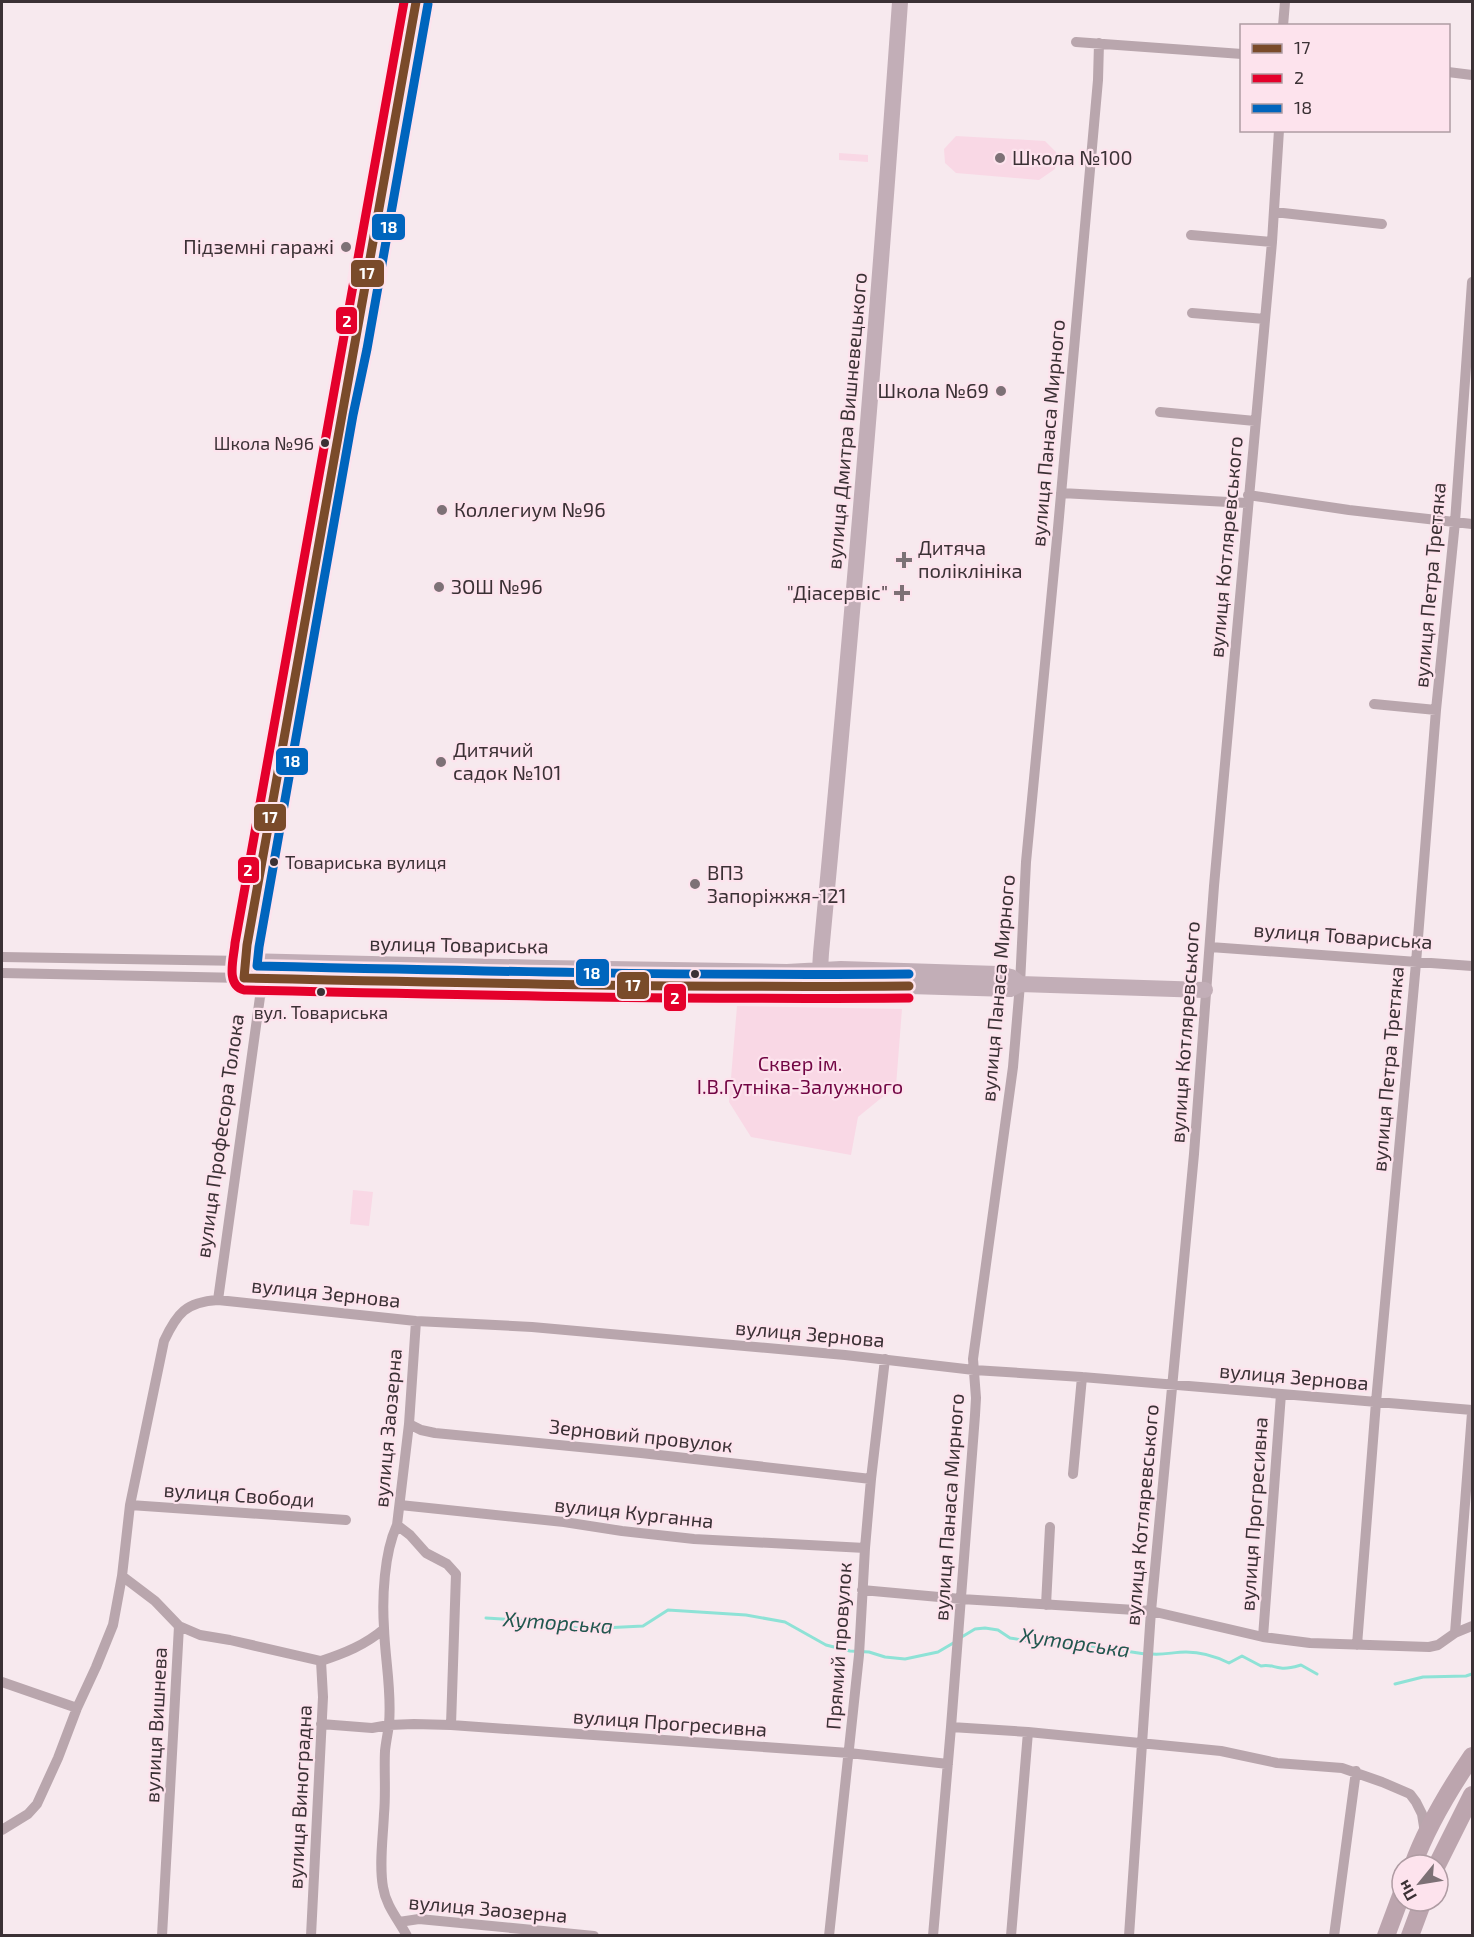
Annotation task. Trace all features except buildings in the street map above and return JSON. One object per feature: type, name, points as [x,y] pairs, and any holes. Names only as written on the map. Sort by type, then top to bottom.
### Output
[{"type":"main road","points":[[1418,1853],[1456,1780],[1473,1756]]},
{"type":"main road","points":[[1443,1853],[1473,1795]]},
{"type":"main road","points":[[1386,1935],[1394,1913]]},
{"type":"main road","points":[[1410,1935],[1418,1913]]},
{"type":"street","points":[[245,970],[338,429],[416,2]]},
{"type":"street","name":"вулиця Дмитра Вишневецького","points":[[819,978],[876,334],[900,2]]},
{"type":"street","points":[[1282,24],[1285,2]]},
{"type":"street","points":[[1076,42],[1240,54]]},
{"type":"street","name":"вулиця Панаса Мирного","points":[[933,1935],[975,1415],[974,1346],[978,1333],[1012,1067],[1020,984],[1026,862],[1098,80],[1099,43]]},
{"type":"street","points":[[1450,72],[1473,75]]},
{"type":"street","name":"вулиця Котляревського","points":[[1129,1935],[1148,1654],[1197,1120],[1205,990],[1272,242],[1279,132]]},
{"type":"street","points":[[1274,212],[1382,224]]},
{"type":"street","points":[[1191,235],[1272,242]]},
{"type":"street","name":"вулиця Петра Третяка","points":[[1357,1644],[1436,710],[1455,522],[1473,282]]},
{"type":"street","points":[[1192,313],[1265,319]]},
{"type":"street","points":[[1160,412],[1255,421]]},
{"type":"street","points":[[1061,493],[1248,499],[1473,524]]},
{"type":"street","points":[[1374,704],[1436,710]]},
{"type":"street","name":"вулиця Товариська","points":[[1210,947],[1473,966]]},
{"type":"street","name":"вулиця Товариська","points":[[2,957],[74,959],[245,970],[786,980]]},
{"type":"street","points":[[74,959],[74,975]]},
{"type":"street","name":"вулиця Товариська","points":[[819,978],[841,969],[1000,981]]},
{"type":"street","name":"вулиця Товариська","points":[[2,973],[74,975],[245,970],[268,979],[554,985],[819,978],[909,986],[1000,981],[1011,977],[1020,984],[1205,990]]},
{"type":"street","name":"вулиця Професора Толока","points":[[218,1300],[260,997],[268,979]]},
{"type":"street","name":"вулиця Зернова","points":[[2,1830],[28,1814],[37,1804],[113,1625],[122,1576],[130,1505],[164,1341],[173,1322],[186,1308],[202,1301],[218,1300],[416,1321],[532,1327],[885,1359],[974,1370],[1082,1377],[1473,1412]]},
{"type":"street","name":"вулиця Заозерна","points":[[416,1321],[409,1424],[400,1505],[397,1525],[387,1555],[384,1629],[389,1670],[389,1725],[385,1749],[382,1870],[386,1901],[399,1922],[419,1919],[594,1935]]},
{"type":"street","name":"Прямий провулок","points":[[829,1935],[859,1651],[871,1479],[885,1359]]},
{"type":"street","points":[[1073,1474],[1082,1377]]},
{"type":"street","name":"вулиця Прогресивна","points":[[1263,1637],[1281,1394]]},
{"type":"street","points":[[1455,1632],[1473,1412]]},
{"type":"street","name":"Зерновий провулок","points":[[409,1424],[435,1433],[871,1479]]},
{"type":"street","name":"вулиця Свободи","points":[[130,1505],[346,1520]]},
{"type":"street","name":"вулиця Курганна","points":[[400,1505],[564,1522],[622,1532],[694,1539],[865,1548]]},
{"type":"street","name":"вулиця Заозерна","points":[[397,1525],[410,1535],[426,1553],[447,1564],[456,1574],[451,1725]]},
{"type":"street","points":[[1046,1605],[1050,1527]]},
{"type":"street","points":[[122,1576],[154,1601],[179,1626]]},
{"type":"street","points":[[862,1590],[960,1599],[1152,1611],[1263,1637],[1310,1642],[1429,1647],[1438,1645],[1455,1632],[1473,1626]]},
{"type":"street","name":"вулиця Вишнева","points":[[162,1935],[179,1626],[200,1635],[321,1661]]},
{"type":"street","points":[[321,1661],[352,1651],[370,1641],[384,1629]]},
{"type":"street","name":"вулиця Виноградна","points":[[311,1935],[323,1697],[321,1661]]},
{"type":"street","points":[[2,1682],[76,1708]]},
{"type":"street","name":"вулиця Прогресивна","points":[[321,1724],[372,1728],[389,1725],[451,1725],[849,1753],[948,1764]]},
{"type":"street","points":[[951,1727],[1142,1742],[1221,1751],[1277,1763],[1325,1766],[1356,1771],[1410,1794],[1422,1814],[1425,1836]]},
{"type":"street","points":[[1011,1935],[1028,1732]]},
{"type":"street","points":[[1334,1935],[1356,1771]]},
{"type":"street","points":[[399,1922],[407,1935]]},
{"type":"green space","name":"Школа №100","points":[[956,136],[1045,141],[1056,152],[1055,169],[1039,180],[956,173],[945,163],[944,149]]},
{"type":"green space","points":[[839,153],[868,155],[868,162],[839,160]]},
{"type":"green space","name":"Сквер ім. І.В.Гутніка-Залужного","points":[[737,1006],[902,1009],[896,1086],[858,1117],[851,1155],[751,1137],[729,1102]]},
{"type":"green space","points":[[353,1190],[373,1192],[369,1226],[350,1224]]},
{"type":"waterway","name":"Хуторська","points":[[486,1618],[531,1621],[583,1629],[643,1626],[668,1610],[746,1615],[785,1622],[826,1645],[905,1659],[938,1652],[955,1642]]},
{"type":"waterway","name":"Хуторська","points":[[960,1638],[975,1629],[985,1628],[998,1630],[1010,1638],[1040,1643],[1072,1643],[1145,1654]]},
{"type":"waterway","name":"Хуторська","points":[[1152,1654],[1198,1653],[1229,1663],[1242,1656],[1261,1666],[1286,1668],[1301,1665],[1317,1674]]},
{"type":"waterway","name":"Хуторська","points":[[1395,1684],[1423,1677],[1472,1674]]},
{"type":"transit line","name":"2","points":[[404,2],[235,943],[232,970],[234,983],[244,990],[660,998],[909,998]]},
{"type":"transit line","name":"17","points":[[416,2],[247,945],[244,978],[660,986],[909,986]]},
{"type":"transit line","name":"18","points":[[428,4],[367,349],[353,415],[257,966],[665,974],[909,974]]},
{"type":"place","name":"Школа №100","points":[[1000,158]]},
{"type":"place","name":"Підземні гаражі","points":[[346,247]]},
{"type":"place","name":"Школа №69","points":[[1001,391]]},
{"type":"place","name":"Школа №96","points":[[325,443]]},
{"type":"place","name":"Коллегиум №96","points":[[442,510]]},
{"type":"place","name":"Дитяча поліклініка","points":[[904,560]]},
{"type":"place","name":"ЗОШ №96","points":[[439,587]]},
{"type":"place","name":"\"Діасервіс\"","points":[[902,593]]},
{"type":"place","name":"Дитячий садок №101","points":[[441,762]]},
{"type":"place","name":"Товариська вулиця","points":[[274,862]]},
{"type":"place","name":"ВПЗ Запоріжжя-121","points":[[695,884]]},
{"type":"place","name":"вул. Товариська","points":[[321,992]]}]
